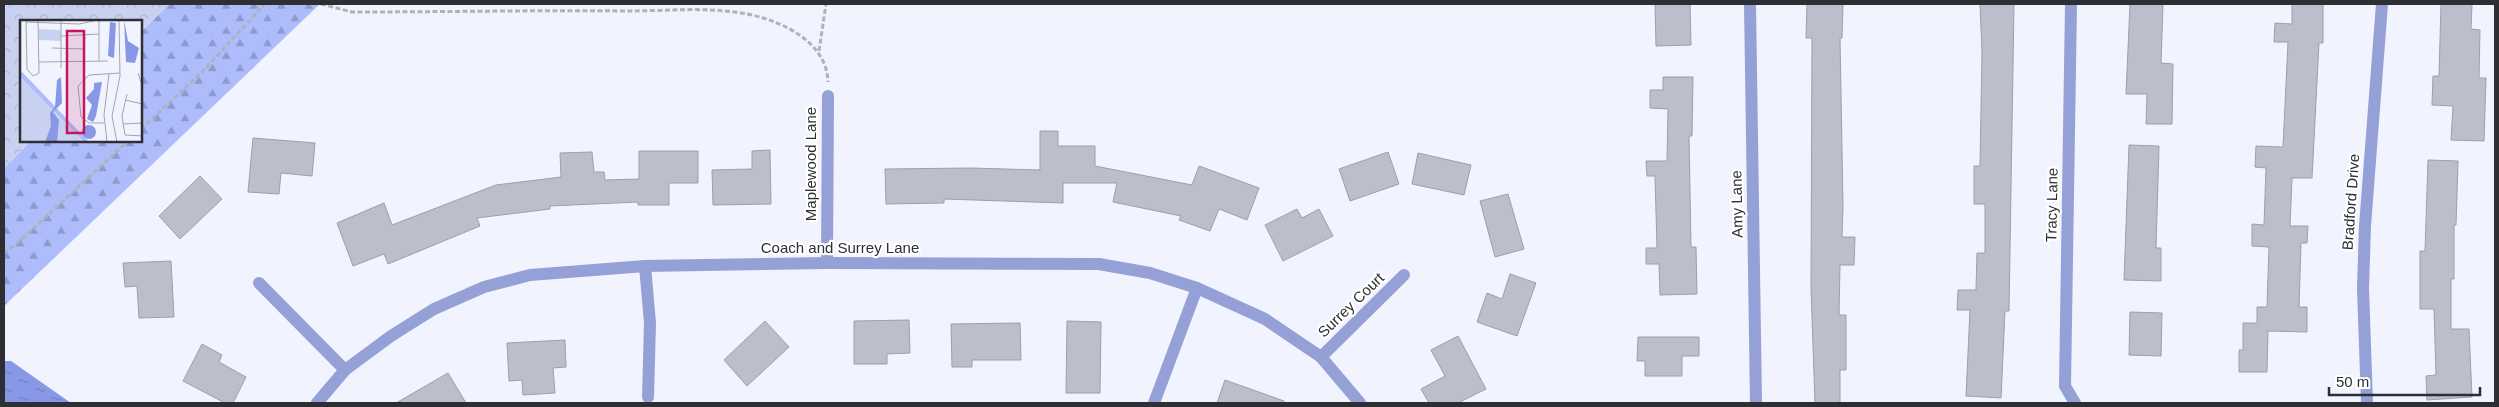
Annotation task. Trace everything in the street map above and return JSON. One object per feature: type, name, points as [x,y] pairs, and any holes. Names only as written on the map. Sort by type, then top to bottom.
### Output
[{"type":"street","name":"Amy Lane","points":[[1750,4],[1756,403]]},
{"type":"street","name":"Tracy Lane","points":[[2071,4],[2065,386],[2075,403]]},
{"type":"street","name":"Bradford Drive","points":[[2367,403],[2363,288],[2365,235],[2382,4]]},
{"type":"street","name":"Maplewood Lane","points":[[827,263],[828,96]]},
{"type":"street","name":"Coach and Surrey Lane","points":[[317,403],[345,370],[391,336],[434,309],[484,287],[530,275],[645,266],[827,263],[1099,264],[1150,273],[1197,288],[1265,319],[1321,357],[1360,403]]},
{"type":"street","points":[[645,266],[650,323],[648,397]]},
{"type":"street","name":"Surrey Court","points":[[1321,357],[1404,275]]},
{"type":"street","points":[[258,284],[345,370]]},
{"type":"street","points":[[1154,403],[1197,288]]},
{"type":"path","points":[[142,128],[202,72],[265,4]]},
{"type":"path","points":[[321,4],[352,12],[673,11],[741,13],[782,25],[801,36],[819,51]]},
{"type":"path","points":[[826,4],[819,51],[828,77],[828,96]]},
{"type":"path","points":[[4,253],[22,239],[127,142]]},
{"type":"green space","points":[[4,4],[169,4],[142,31],[142,20],[20,20],[20,142],[30,142],[4,168]]},
{"type":"green space","points":[[169,4],[320,4],[4,306],[4,168],[30,142],[142,142],[142,31]]},
{"type":"water","points":[[4,361],[11,361],[71,403],[4,403]]},
{"type":"building","points":[[1655,4],[1690,4],[1691,45],[1656,46]]},
{"type":"building","points":[[1807,4],[1843,4],[1842,38],[1840,38],[1842,237],[1855,237],[1854,265],[1840,265],[1839,315],[1846,315],[1846,370],[1840,370],[1840,403],[1815,403],[1811,288],[1812,38],[1806,38]]},
{"type":"building","points":[[1980,4],[2014,4],[2009,311],[2005,311],[2001,398],[1966,396],[1970,310],[1957,310],[1958,290],[1976,290],[1977,253],[1985,253],[1985,204],[1974,204],[1974,166],[1980,166],[1982,52]]},
{"type":"building","points":[[2130,4],[2163,4],[2161,63],[2173,64],[2172,124],[2146,124],[2147,94],[2126,94]]},
{"type":"building","points":[[2292,4],[2323,4],[2323,43],[2319,43],[2312,178],[2292,178],[2290,226],[2308,226],[2307,243],[2301,243],[2299,307],[2307,307],[2307,332],[2268,331],[2267,372],[2239,372],[2239,350],[2243,350],[2243,323],[2257,323],[2257,307],[2267,307],[2269,247],[2252,246],[2252,224],[2264,225],[2266,168],[2255,167],[2256,146],[2283,147],[2288,42],[2274,42],[2275,23],[2292,24]]},
{"type":"building","points":[[2441,4],[2472,4],[2471,29],[2480,30],[2479,78],[2486,78],[2484,141],[2451,140],[2453,106],[2432,105],[2433,76],[2439,76]]},
{"type":"building","points":[[1663,77],[1693,77],[1692,136],[1689,136],[1691,247],[1696,247],[1697,294],[1660,295],[1659,264],[1646,264],[1646,248],[1657,248],[1655,176],[1647,176],[1646,161],[1667,161],[1668,109],[1650,108],[1650,90],[1663,90]]},
{"type":"building","points":[[1040,131],[1058,131],[1058,146],[1095,146],[1095,166],[1192,185],[1199,166],[1259,188],[1247,220],[1219,209],[1210,231],[1179,220],[1181,216],[1113,202],[1117,183],[1063,183],[1063,203],[944,199],[944,203],[886,204],[885,169],[971,168],[1040,170]]},
{"type":"building","points":[[253,138],[315,143],[312,176],[281,173],[279,194],[248,192]]},
{"type":"building","points":[[2129,145],[2159,146],[2156,248],[2161,248],[2161,281],[2124,280]]},
{"type":"building","points":[[770,150],[771,204],[713,205],[712,170],[752,169],[752,151]]},
{"type":"building","points":[[639,151],[698,151],[698,183],[669,183],[669,205],[638,205],[638,202],[550,206],[550,209],[477,218],[480,226],[388,264],[384,254],[353,266],[337,223],[384,203],[392,225],[496,185],[561,177],[560,153],[592,152],[594,172],[604,172],[605,180],[639,179]]},
{"type":"building","points":[[1388,152],[1399,184],[1350,201],[1339,169]]},
{"type":"building","points":[[1418,153],[1471,165],[1464,195],[1412,184]]},
{"type":"building","points":[[2428,160],[2458,161],[2456,225],[2454,225],[2454,279],[2451,279],[2451,329],[2469,329],[2472,397],[2427,400],[2426,376],[2436,375],[2434,309],[2420,309],[2420,251],[2425,251]]},
{"type":"building","points":[[200,176],[222,199],[180,239],[159,216]]},
{"type":"building","points":[[1508,194],[1524,249],[1495,257],[1480,201]]},
{"type":"building","points":[[1297,209],[1302,218],[1319,209],[1333,236],[1283,261],[1265,225]]},
{"type":"building","points":[[171,261],[174,317],[139,318],[137,286],[125,287],[123,263]]},
{"type":"building","points":[[1510,274],[1536,283],[1517,336],[1477,322],[1487,293],[1502,299]]},
{"type":"building","points":[[2130,312],[2162,313],[2161,356],[2129,355]]},
{"type":"building","points":[[909,320],[910,353],[887,354],[887,364],[854,364],[854,321]]},
{"type":"building","points":[[765,321],[789,347],[747,386],[724,360]]},
{"type":"building","points":[[1067,321],[1101,322],[1100,393],[1066,393]]},
{"type":"building","points":[[1020,323],[1021,360],[972,360],[972,367],[952,367],[951,324]]},
{"type":"building","points":[[1458,336],[1486,389],[1458,403],[1429,403],[1421,389],[1445,376],[1431,350]]},
{"type":"building","points":[[1638,337],[1699,337],[1699,356],[1682,356],[1682,376],[1645,376],[1645,361],[1637,361]]},
{"type":"building","points":[[565,340],[566,367],[553,368],[555,393],[523,395],[522,380],[509,381],[507,343]]},
{"type":"building","points":[[202,344],[222,355],[219,362],[246,377],[233,403],[225,403],[183,381]]},
{"type":"building","points":[[448,373],[466,403],[396,403]]},
{"type":"building","points":[[1225,380],[1284,401],[1284,403],[1217,403]]}]
